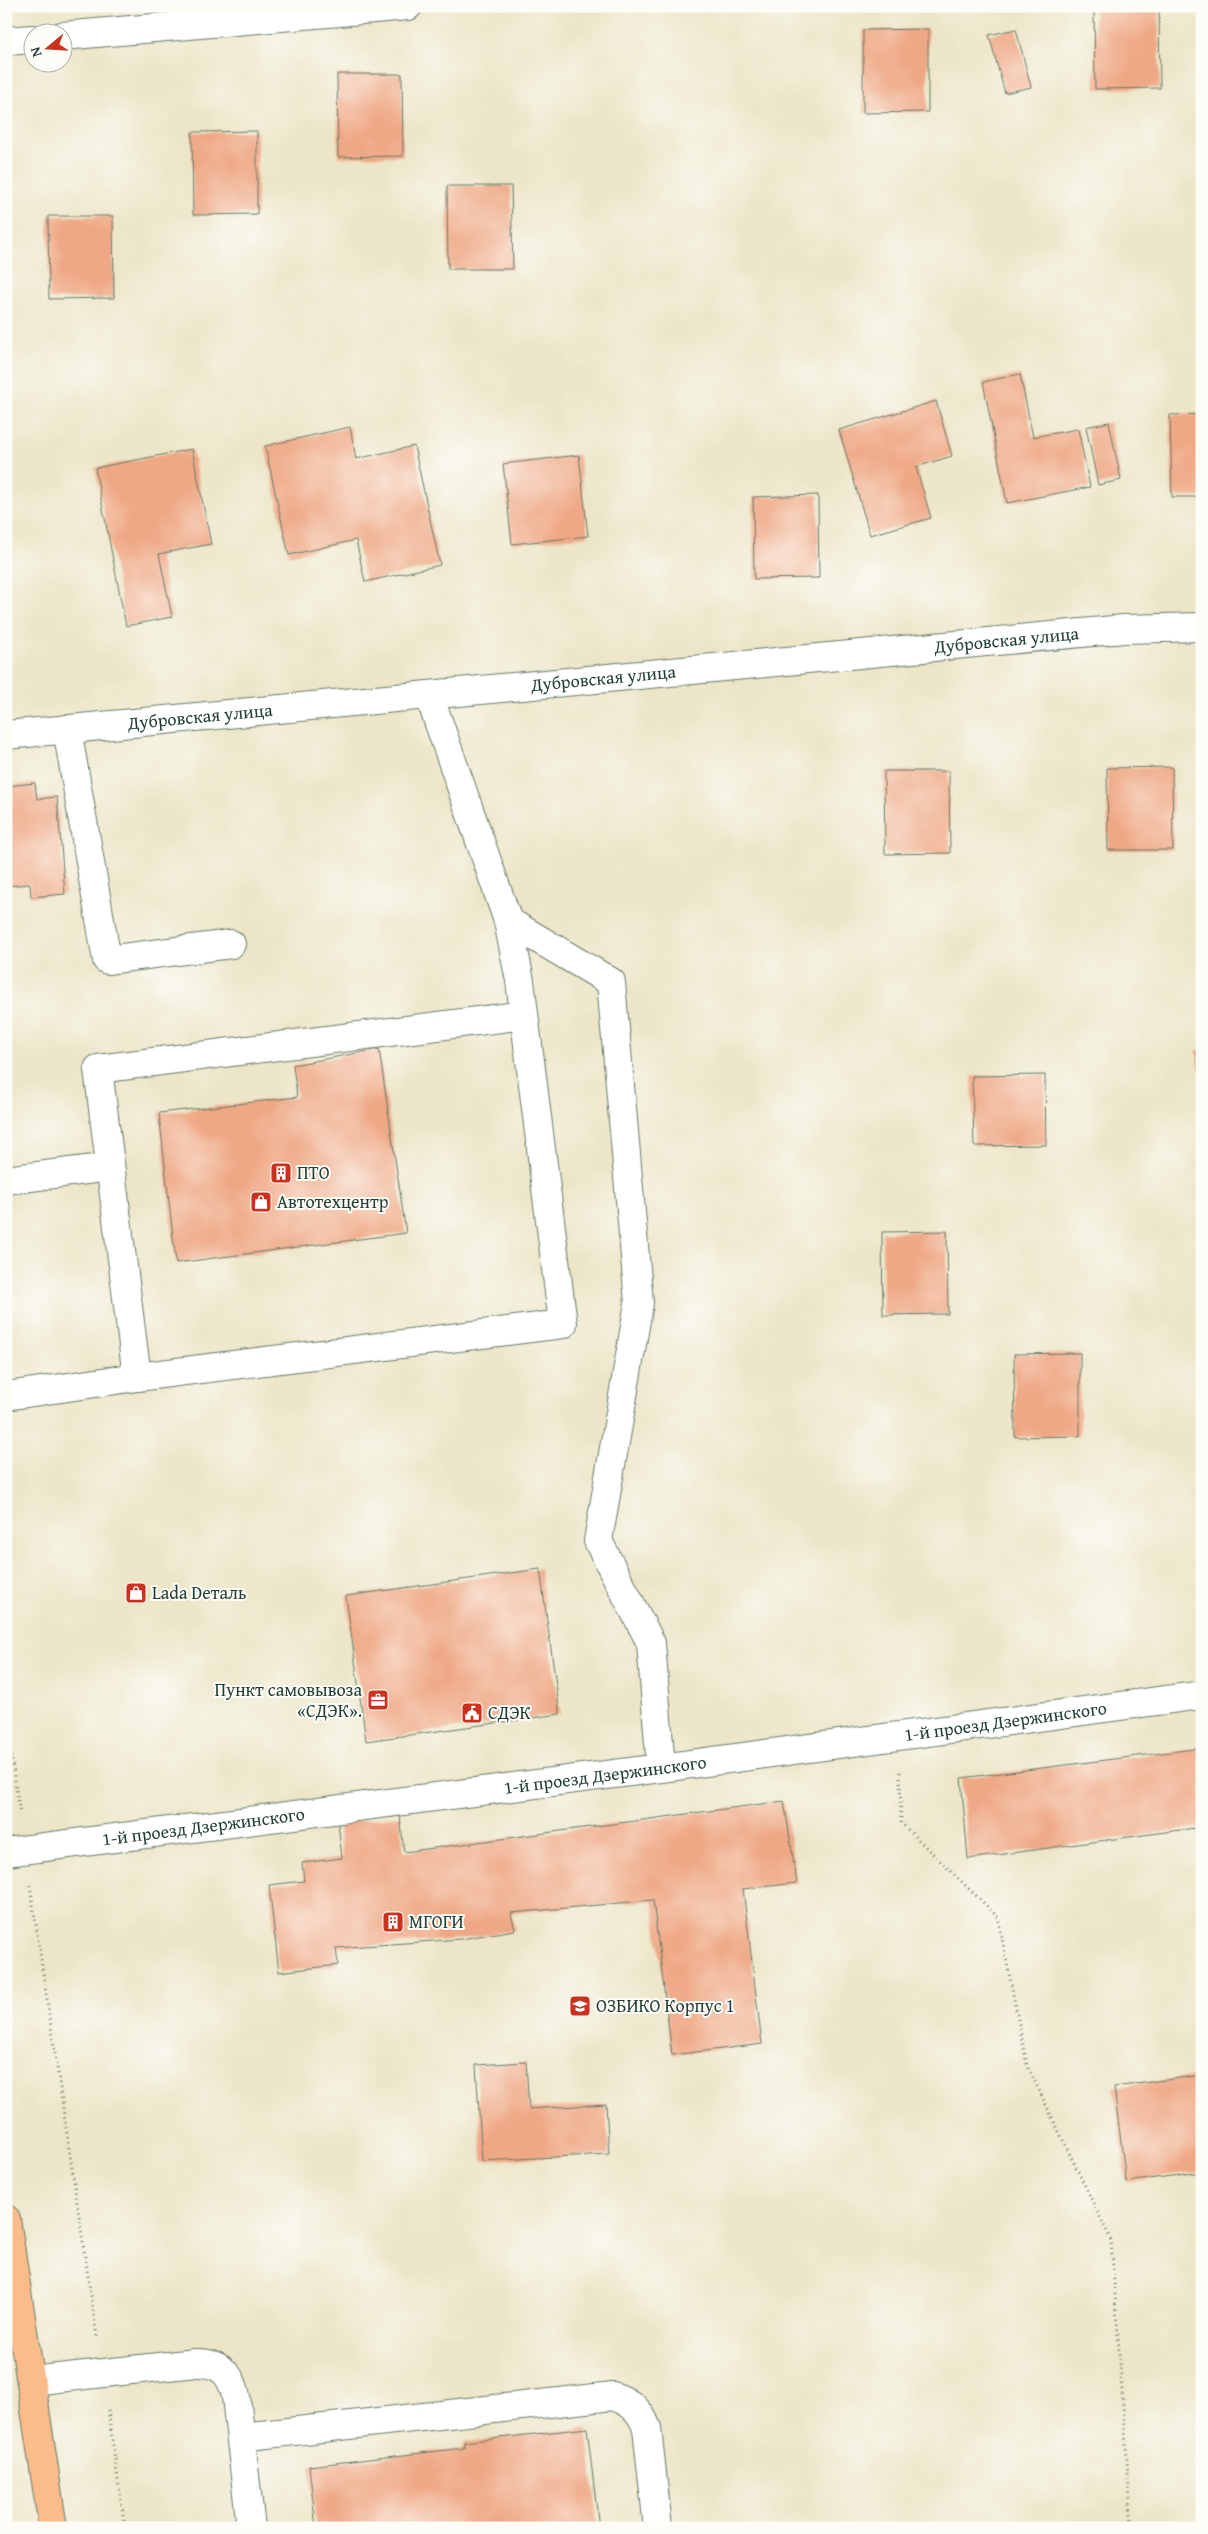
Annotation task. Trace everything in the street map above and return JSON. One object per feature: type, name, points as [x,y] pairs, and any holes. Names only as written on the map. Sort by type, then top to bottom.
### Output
[{"type":"main road","points":[[6,2219],[53,2528]]},
{"type":"street","points":[[72,35],[408,6]]},
{"type":"street","points":[[6,41],[22,40]]},
{"type":"street","name":"Дубровская улица","points":[[6,735],[1124,629],[1202,627]]},
{"type":"street","points":[[6,1396],[137,1377],[563,1324],[524,1015],[508,921],[429,695]]},
{"type":"street","points":[[68,729],[107,960],[231,944]]},
{"type":"street","points":[[508,921],[611,982],[639,1303],[598,1541],[651,1643],[661,1768]]},
{"type":"street","points":[[137,1377],[98,1069],[524,1015]]},
{"type":"street","points":[[6,1180],[110,1168]]},
{"type":"street","name":"1-й проезд Дзержинского","points":[[16,1851],[661,1768],[1202,1695]]},
{"type":"street","points":[[31,2382],[195,2363],[216,2365],[226,2371],[234,2383],[251,2528]]},
{"type":"street","points":[[241,2437],[613,2396],[634,2406],[642,2416],[647,2428],[658,2528]]},
{"type":"path","points":[[6,1721],[16,1851],[102,2373],[125,2528]]},
{"type":"path","points":[[900,1736],[901,1824],[998,1917],[1027,2065],[1111,2240],[1132,2528]]},
{"type":"building","points":[[1094,6],[1159,6],[1160,88],[1095,89]]},
{"type":"building","points":[[928,29],[928,112],[863,113],[863,30]]},
{"type":"building","points":[[1016,29],[1031,87],[1005,93],[989,35]]},
{"type":"building","points":[[337,74],[402,74],[403,156],[338,157]]},
{"type":"building","points":[[257,131],[257,214],[193,215],[192,132]]},
{"type":"building","points":[[447,186],[511,186],[513,269],[448,269]]},
{"type":"building","points":[[48,216],[113,216],[114,298],[49,299]]},
{"type":"building","points":[[1020,374],[1033,437],[1078,429],[1090,487],[1007,503],[983,382]]},
{"type":"building","points":[[936,401],[952,456],[916,467],[931,518],[870,535],[839,430]]},
{"type":"building","points":[[1202,414],[1202,497],[1172,497],[1170,415]]},
{"type":"building","points":[[1109,422],[1121,480],[1098,485],[1086,427]]},
{"type":"building","points":[[350,427],[356,459],[414,446],[440,565],[365,582],[356,540],[289,555],[265,446]]},
{"type":"building","points":[[192,449],[211,544],[159,554],[172,617],[126,626],[95,468]]},
{"type":"building","points":[[579,455],[588,536],[512,544],[503,464]]},
{"type":"building","points":[[818,495],[819,578],[754,579],[753,497]]},
{"type":"building","points":[[1172,767],[1173,850],[1108,850],[1107,768]]},
{"type":"building","points":[[884,771],[949,771],[950,853],[885,854]]},
{"type":"building","points":[[35,783],[37,799],[57,797],[65,894],[31,897],[30,884],[6,886],[6,786]]},
{"type":"building","name":"ПТО","points":[[379,1049],[406,1233],[176,1263],[159,1113],[297,1097],[293,1065]]},
{"type":"building","points":[[1196,1050],[1202,1050],[1202,1077],[1201,1077]]},
{"type":"building","points":[[1045,1075],[1046,1145],[974,1146],[972,1076]]},
{"type":"building","points":[[947,1231],[948,1314],[883,1315],[882,1232]]},
{"type":"building","points":[[1080,1353],[1080,1436],[1015,1437],[1014,1354]]},
{"type":"building","points":[[540,1569],[560,1714],[366,1741],[346,1596]]},
{"type":"building","points":[[1202,1748],[1202,1827],[968,1859],[961,1778]]},
{"type":"building","name":"МГОГИ","points":[[784,1801],[797,1883],[743,1889],[762,2044],[672,2055],[653,1900],[511,1913],[515,1930],[461,1939],[336,1948],[338,1965],[279,1972],[269,1885],[304,1881],[302,1863],[342,1858],[338,1823],[400,1816],[404,1852]]},
{"type":"building","points":[[526,2062],[529,2109],[606,2104],[609,2154],[482,2161],[476,2065]]},
{"type":"building","points":[[1202,2075],[1202,2172],[1126,2182],[1114,2087]]},
{"type":"building","points":[[587,2428],[599,2528],[316,2528],[309,2466],[464,2448],[464,2442]]},
{"type":"place","name":"ПТО","points":[[281,1173]]},
{"type":"place","name":"Автотехцентр","points":[[261,1202]]},
{"type":"place","name":"Lada Dеталь","points":[[136,1593]]},
{"type":"place","name":"Пункт самовывоза «СДЭК».","points":[[378,1700]]},
{"type":"place","name":"СДЭК","points":[[472,1713]]},
{"type":"place","name":"МГОГИ","points":[[393,1922]]},
{"type":"place","name":"ОЗБИКО Корпус 1","points":[[580,2006]]}]
